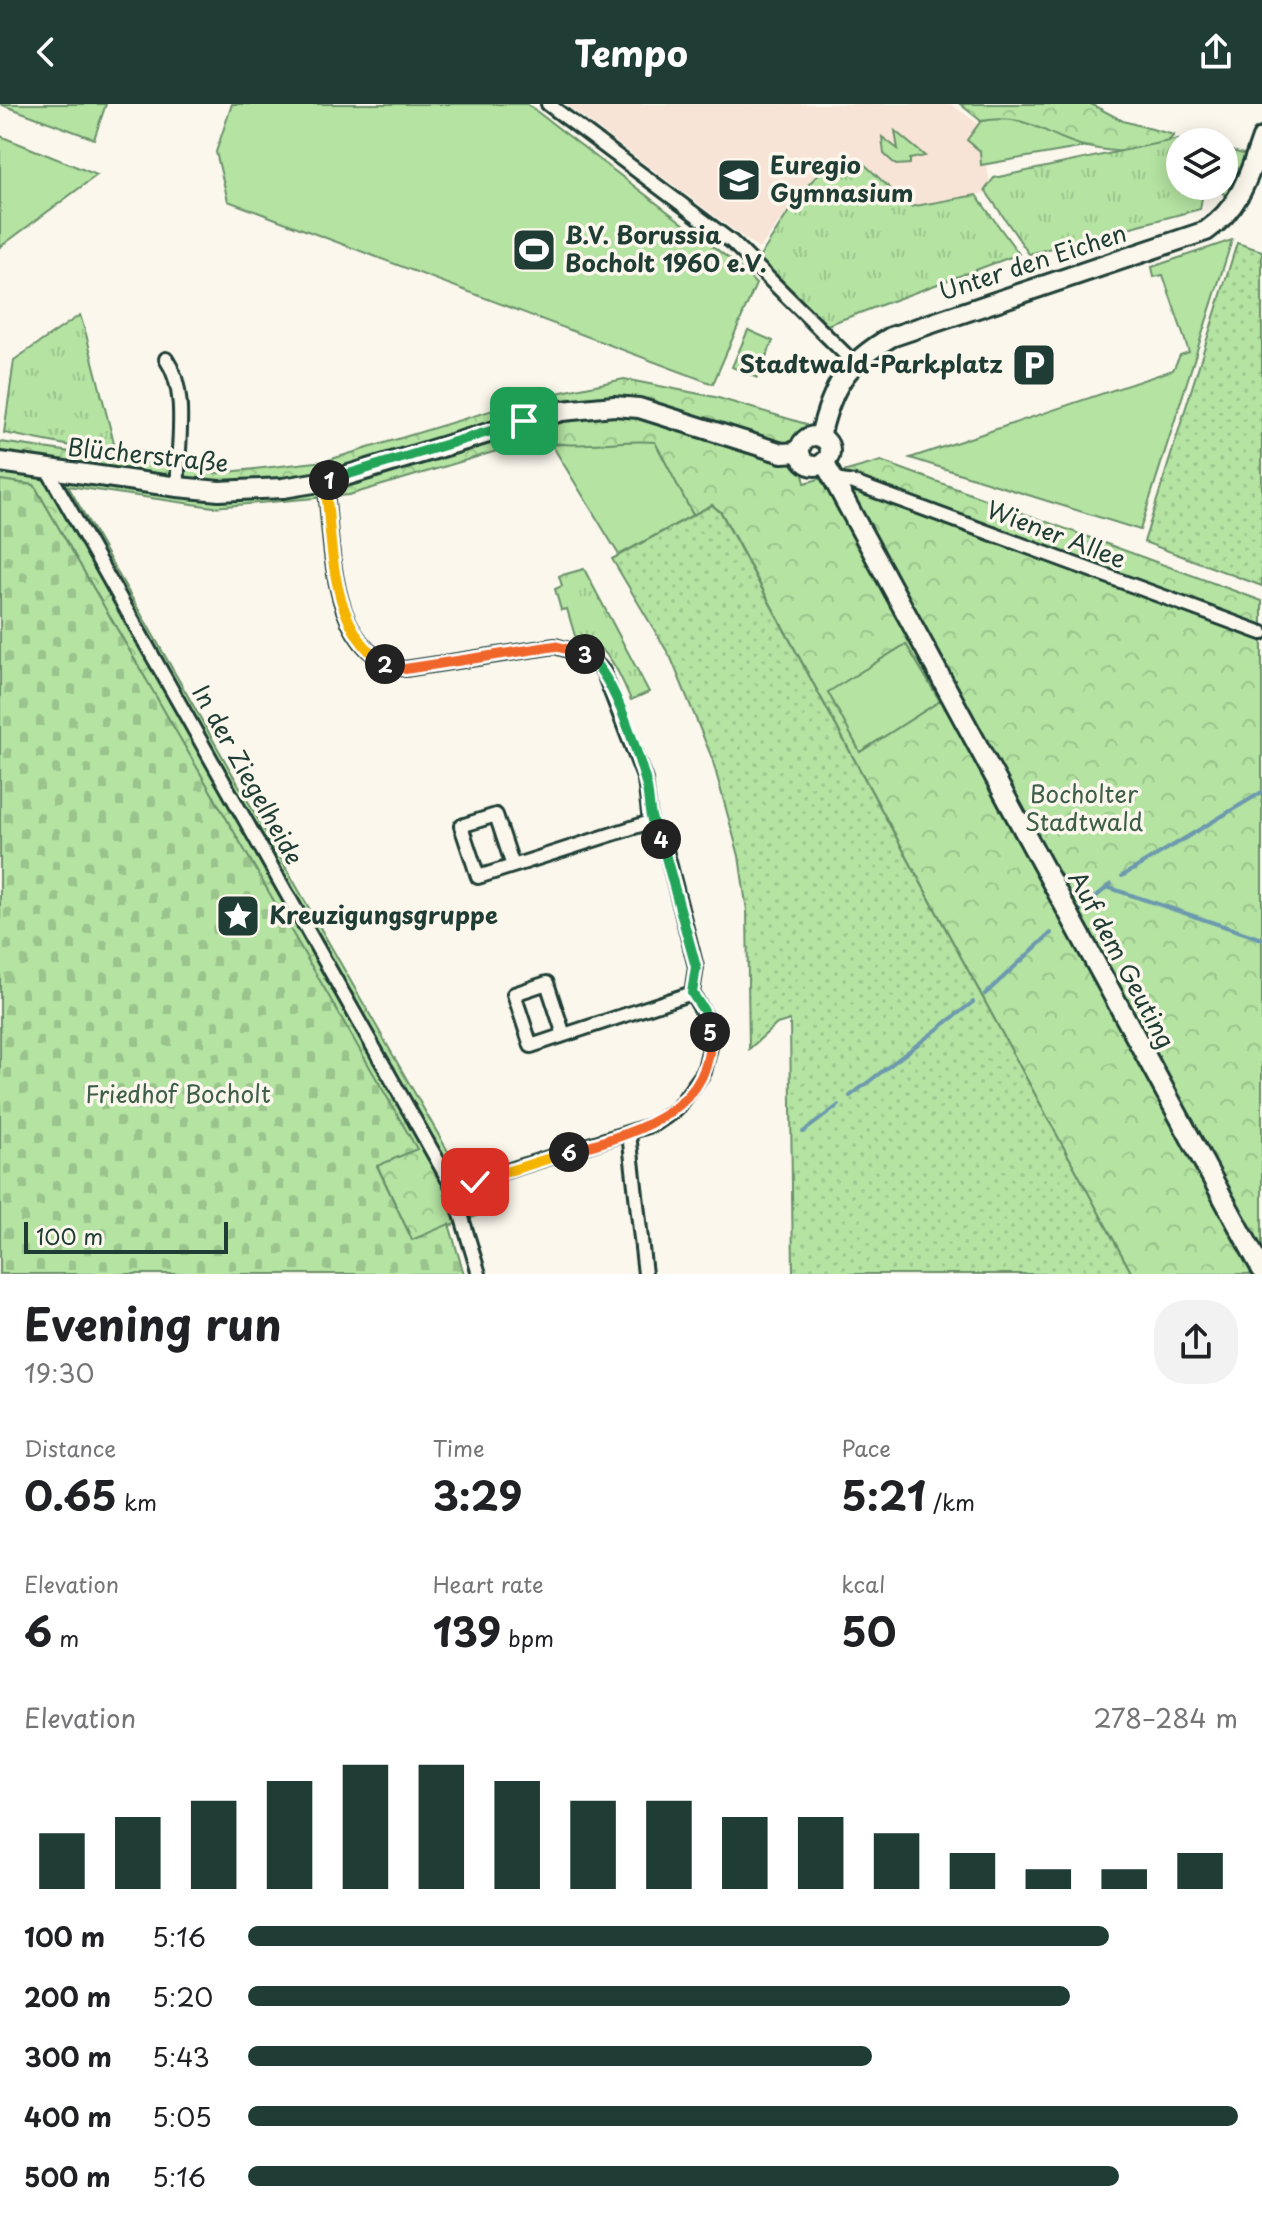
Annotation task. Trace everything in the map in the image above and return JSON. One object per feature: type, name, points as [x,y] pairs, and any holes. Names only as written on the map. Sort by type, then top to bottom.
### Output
[{"type":"street","points":[[548,104],[732,242],[853,362]]},
{"type":"street","name":"Unter den Eichen","points":[[820,437],[841,380],[853,362],[891,337],[951,314],[1206,231],[1224,219],[1237,204],[1262,139]]},
{"type":"street","points":[[166,359],[173,369],[179,408],[178,487]]},
{"type":"street","name":"Blücherstraße","points":[[0,462],[178,487],[247,490],[325,481],[524,421],[588,407],[639,408],[782,453],[800,452]]},
{"type":"street","points":[[820,437],[829,447],[824,462],[807,463],[800,452],[805,439],[820,437]]},
{"type":"street","name":"Auf dem Geuting","points":[[824,462],[1262,1270]]},
{"type":"street","name":"In der Ziegelheide","points":[[47,469],[453,1188],[479,1274]]},
{"type":"street","name":"Wiener Allee","points":[[834,480],[854,483],[1262,633]]},
{"type":"street","points":[[325,481],[342,604],[349,625],[370,654],[390,666],[405,669],[555,646],[589,656],[603,671],[645,780],[650,822],[665,846],[694,958],[692,993],[710,1025],[711,1043],[704,1072],[677,1109],[655,1124],[453,1188]]},
{"type":"street","points":[[513,866],[496,815],[461,826],[478,877],[513,866],[650,822]]},
{"type":"street","points":[[564,1035],[547,983],[514,994],[531,1046],[692,993]]},
{"type":"street","points":[[629,1134],[645,1274]]},
{"type":"shaded area","name":"Euregio Gymnasium","points":[[565,104],[951,104],[977,123],[992,191],[948,202],[910,206],[863,161],[819,170],[759,249]]},
{"type":"green space","points":[[0,104],[106,104],[94,139]]},
{"type":"green space","name":"B.V. Borussia Bocholt 1960 e.V.","points":[[232,104],[527,104],[736,264],[756,284],[713,384],[228,201],[216,152]]},
{"type":"green space","points":[[960,104],[1091,104],[1123,121],[1166,133],[1166,144],[1156,155],[1105,150],[1073,143],[1026,123],[998,119],[981,121]]},
{"type":"green space","points":[[1003,117],[1044,127],[1085,147],[981,165],[980,151],[967,140],[981,121]]},
{"type":"green space","points":[[895,131],[925,156],[910,159],[910,164],[896,165],[884,154],[882,137],[898,149]]},
{"type":"green space","points":[[0,136],[97,175],[0,247]]},
{"type":"green space","points":[[1166,142],[1166,200],[1202,200],[1200,209],[1029,254],[985,190],[994,178]]},
{"type":"green space","points":[[1238,153],[1247,155],[1238,177]]},
{"type":"green space","points":[[862,162],[910,207],[976,195],[1019,254],[827,325],[759,258],[800,194],[821,171]]},
{"type":"green space","points":[[1232,240],[1140,530],[910,458],[1173,370],[1180,355],[1189,352],[1163,275],[1154,277],[1152,267]]},
{"type":"green space","points":[[1237,243],[1262,251],[1262,586],[1144,542]]},
{"type":"green space","points":[[80,315],[117,455],[4,433],[14,360]]},
{"type":"green space","points":[[748,330],[773,341],[757,378],[732,367]]},
{"type":"green space","name":"Bocholter Stadtwald","points":[[624,379],[715,397],[806,424],[797,448],[805,483],[881,461],[1262,601],[1262,1274],[1132,1274],[721,512],[712,505],[693,515],[655,442],[563,444],[537,439],[349,495],[213,507],[68,486],[462,1176],[477,1216],[412,1240],[377,1165],[416,1149],[34,485],[0,480],[0,442],[219,473],[325,461],[533,398]],"holes":[[[906,644],[940,701],[860,752],[828,692]]]},
{"type":"green space","points":[[623,439],[655,441],[693,515],[619,555],[552,445]]},
{"type":"green space","name":"Friedhof Bocholt","points":[[0,480],[34,485],[417,1149],[377,1166],[412,1240],[449,1224],[464,1274],[0,1274]]},
{"type":"green space","points":[[712,505],[721,513],[1132,1274],[793,1274],[790,1020],[777,1024],[749,1049],[747,911],[739,856],[712,758],[671,658],[612,559]]},
{"type":"green space","points":[[584,569],[649,692],[631,700],[611,660],[596,645],[575,636],[567,609],[561,610],[555,589],[562,586],[559,576]]},
{"type":"green space","points":[[906,644],[940,701],[860,752],[827,692]]},
{"type":"waterway","points":[[1122,876],[1262,792]]},
{"type":"waterway","points":[[1079,911],[1111,884]]},
{"type":"waterway","points":[[1107,887],[1262,939]]},
{"type":"waterway","points":[[985,994],[1051,933]]},
{"type":"waterway","points":[[850,1096],[973,1002]]},
{"type":"waterway","points":[[803,1132],[839,1105]]},
{"type":"place","name":"Euregio Gymnasium","points":[[739,180]]},
{"type":"place","name":"B.V. Borussia Bocholt 1960 e.V.","points":[[534,250]]},
{"type":"place","name":"Stadtwald-Parkplatz","points":[[1034,365]]},
{"type":"place","name":"Kreuzigungsgruppe","points":[[238,916]]},
{"type":"route","points":[[475,1182],[655,1124],[677,1109],[695,1087],[704,1072],[711,1043],[710,1025],[692,993],[696,967],[665,846],[650,822],[645,780],[603,671],[589,656],[555,646],[425,667],[405,669],[390,666],[370,654],[349,625],[342,604],[325,481],[524,421]]}]
